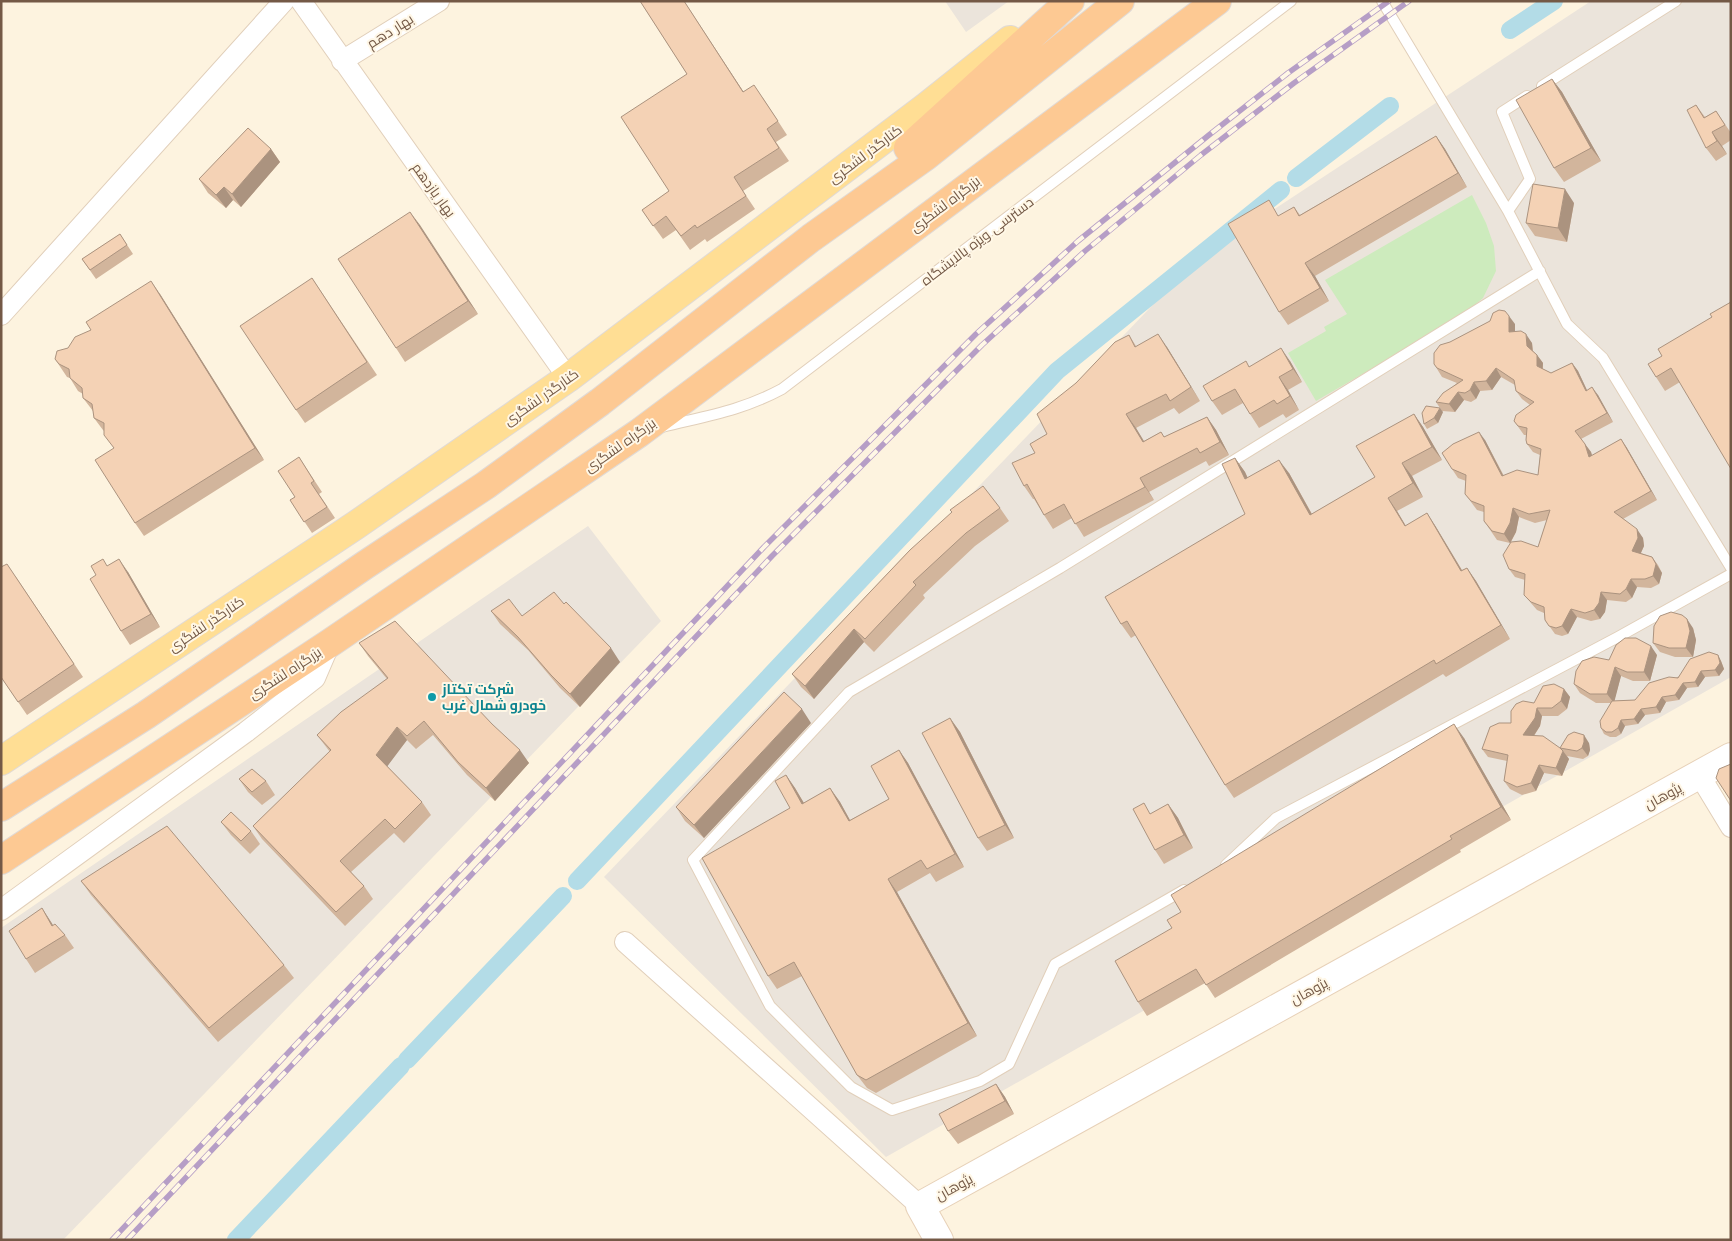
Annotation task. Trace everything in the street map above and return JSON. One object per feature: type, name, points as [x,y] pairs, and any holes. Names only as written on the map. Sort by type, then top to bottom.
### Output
[{"type":"highway","points":[[811,238],[1070,1]]},
{"type":"highway","points":[[1,807],[146,715],[365,565],[486,485],[600,402],[811,238],[926,156],[1120,1]]},
{"type":"highway","name":"بزرگراه لشگری","points":[[1,860],[330,643],[639,433],[1217,1]]},
{"type":"main road","name":"کنارگذر لشگری","points":[[1,761],[356,525],[568,378],[926,108],[1058,1]]},
{"type":"main road","name":"پژوهان","points":[[938,1240],[920,1206],[1700,776],[1731,757]]},
{"type":"street","points":[[1,315],[284,1]]},
{"type":"street","name":"بهار یازدهم","points":[[301,1],[568,378]]},
{"type":"street","name":"بهار دهم","points":[[342,61],[439,1]]},
{"type":"street","points":[[1,910],[246,732],[316,678],[330,643]]},
{"type":"street","points":[[1700,776],[1731,826]]},
{"type":"street","points":[[625,942],[920,1206]]},
{"type":"lane","name":"دسترسی ویژه پالایشگاه","points":[[639,433],[723,414],[755,404],[782,390],[1292,1]]},
{"type":"lane","points":[[1382,1],[1508,211],[1567,324],[1603,358],[1731,568]]},
{"type":"lane","points":[[1508,211],[1530,179],[1502,112],[1676,1]]},
{"type":"lane","points":[[1197,883],[1055,964],[1009,1064],[980,1081],[892,1110],[851,1087],[770,1006],[693,860],[849,692],[1060,568],[1540,271]]},
{"type":"lane","points":[[1213,873],[1222,869],[1276,818],[1618,637],[1731,574]]},
{"type":"shaded area","points":[[945,1],[1009,1],[966,32]]},
{"type":"shaded area","points":[[1591,1],[1731,1],[1731,677],[886,1157],[604,877],[1194,262]]},
{"type":"shaded area","points":[[588,526],[661,621],[63,1240],[1,1240],[1,928]]},
{"type":"green space","points":[[1472,195],[1486,223],[1494,246],[1496,271],[1483,298],[1459,318],[1316,401],[1288,353],[1326,331],[1324,327],[1347,314],[1325,280]]},
{"type":"building","points":[[640,1],[684,1],[743,92],[754,85],[778,121],[767,129],[779,148],[734,177],[746,196],[697,228],[695,225],[681,236],[666,216],[653,226],[642,210],[669,191],[621,117],[687,74]]},
{"type":"building","points":[[1552,79],[1591,148],[1554,168],[1516,100]]},
{"type":"building","points":[[1696,105],[1704,118],[1716,111],[1725,125],[1712,132],[1717,141],[1706,148],[1687,110]]},
{"type":"building","points":[[248,128],[271,149],[232,194],[224,187],[216,195],[199,179]]},
{"type":"building","points":[[1436,136],[1458,173],[1305,263],[1320,288],[1279,312],[1228,224],[1269,200],[1278,216],[1294,207],[1299,216]]},
{"type":"building","points":[[1533,184],[1565,189],[1558,228],[1526,223]]},
{"type":"building","points":[[410,212],[468,301],[396,348],[338,259]]},
{"type":"building","points":[[120,234],[127,245],[90,270],[82,259]]},
{"type":"building","points":[[312,278],[367,362],[296,410],[240,326]]},
{"type":"building","points":[[151,281],[255,448],[135,523],[95,460],[114,448],[104,435],[104,423],[94,418],[92,404],[83,398],[82,388],[70,378],[69,369],[59,364],[55,359],[57,351],[68,348],[75,337],[91,330],[86,322]]},
{"type":"building","points":[[1731,302],[1731,469],[1671,368],[1656,377],[1648,364],[1662,356],[1658,349],[1712,317],[1710,314]]},
{"type":"building","points":[[1499,310],[1505,311],[1509,316],[1509,332],[1521,331],[1526,334],[1527,346],[1537,355],[1537,366],[1551,373],[1572,363],[1586,391],[1592,387],[1607,413],[1575,431],[1585,444],[1589,457],[1621,439],[1651,491],[1614,512],[1637,529],[1638,538],[1632,551],[1652,557],[1656,564],[1653,576],[1645,579],[1631,579],[1626,589],[1620,594],[1601,592],[1599,603],[1594,610],[1585,613],[1571,609],[1562,626],[1556,628],[1549,626],[1545,620],[1544,607],[1531,602],[1524,595],[1525,574],[1509,569],[1503,555],[1511,542],[1521,541],[1538,547],[1550,510],[1529,514],[1513,508],[1510,523],[1504,534],[1492,531],[1484,521],[1484,506],[1471,501],[1465,494],[1466,475],[1452,469],[1442,453],[1453,444],[1479,432],[1502,476],[1517,470],[1538,475],[1541,449],[1527,444],[1527,428],[1518,426],[1514,421],[1516,415],[1534,402],[1516,391],[1514,380],[1496,368],[1486,381],[1474,382],[1470,390],[1465,393],[1458,392],[1449,404],[1436,402],[1443,393],[1463,380],[1437,368],[1434,364],[1434,353],[1440,345],[1450,342],[1490,321],[1493,313]]},
{"type":"building","points":[[1158,334],[1191,387],[1170,401],[1166,394],[1126,414],[1143,442],[1161,432],[1164,437],[1207,417],[1220,442],[1200,453],[1197,448],[1140,478],[1145,487],[1075,524],[1064,504],[1044,515],[1027,484],[1024,486],[1012,463],[1035,453],[1030,444],[1047,434],[1037,414],[1076,383],[1115,342],[1129,335],[1135,347]]},
{"type":"building","points":[[1281,348],[1293,369],[1279,377],[1290,396],[1277,404],[1274,400],[1250,414],[1235,389],[1212,401],[1203,386],[1246,361],[1249,367]]},
{"type":"building","points":[[1426,406],[1440,408],[1434,418],[1424,424],[1422,413]]},
{"type":"building","points":[[1414,414],[1432,447],[1402,463],[1413,483],[1388,498],[1405,526],[1427,513],[1461,571],[1467,568],[1501,625],[1436,664],[1434,660],[1225,785],[1127,621],[1121,624],[1105,597],[1245,514],[1222,464],[1235,458],[1245,479],[1279,460],[1310,515],[1375,477],[1356,446]]},
{"type":"building","points":[[299,457],[314,481],[311,483],[327,507],[304,522],[290,500],[295,497],[278,471]]},
{"type":"building","points":[[983,486],[1000,508],[966,533],[913,582],[916,585],[865,639],[854,629],[805,686],[792,674],[910,550],[952,512],[950,510]]},
{"type":"building","points":[[103,559],[107,566],[119,559],[151,614],[121,631],[90,579],[96,575],[91,566]]},
{"type":"building","points":[[7,564],[74,664],[18,702],[1,677],[1,567]]},
{"type":"building","points":[[554,592],[564,604],[566,602],[611,648],[570,694],[518,637],[491,611],[509,599],[522,616]]},
{"type":"building","points":[[1671,612],[1682,615],[1687,619],[1690,631],[1686,648],[1669,648],[1653,643],[1654,626],[1660,616]]},
{"type":"building","points":[[395,621],[492,724],[520,750],[486,788],[458,762],[424,721],[407,736],[397,727],[376,755],[422,802],[395,829],[385,819],[340,861],[364,886],[336,912],[253,826],[331,750],[317,735],[341,712],[388,678],[359,643]]},
{"type":"building","points":[[1625,638],[1636,638],[1651,646],[1644,672],[1627,672],[1615,667],[1607,694],[1590,694],[1574,684],[1576,671],[1582,661],[1594,657],[1609,660],[1616,645]]},
{"type":"building","points":[[1709,652],[1718,655],[1720,663],[1715,670],[1701,671],[1695,682],[1683,683],[1675,695],[1662,697],[1656,707],[1641,709],[1634,719],[1621,720],[1618,728],[1612,732],[1606,732],[1601,728],[1600,721],[1612,701],[1635,700],[1649,683],[1669,677],[1678,678],[1690,659]]},
{"type":"building","points":[[1554,684],[1564,689],[1561,701],[1552,708],[1537,708],[1535,718],[1523,735],[1543,736],[1563,751],[1556,768],[1539,765],[1531,783],[1517,787],[1504,781],[1508,755],[1482,749],[1490,727],[1499,723],[1511,723],[1511,711],[1516,704],[1523,701],[1534,703],[1543,686]]},
{"type":"building","points":[[784,692],[802,709],[694,825],[676,807]]},
{"type":"building","points":[[950,718],[1005,825],[978,838],[922,733]]},
{"type":"building","points":[[1454,724],[1501,807],[1450,836],[1452,839],[1206,985],[1196,969],[1138,1002],[1115,961],[1172,928],[1167,920],[1181,912],[1171,895]]},
{"type":"building","points":[[1574,732],[1584,735],[1582,748],[1577,751],[1560,748],[1568,735]]},
{"type":"building","points":[[899,750],[955,854],[927,869],[921,860],[888,879],[968,1023],[866,1080],[857,1075],[794,962],[768,976],[702,858],[790,808],[775,781],[786,775],[802,804],[830,788],[849,821],[889,799],[871,766]]},
{"type":"building","points":[[1731,764],[1731,801],[1716,778],[1719,769]]},
{"type":"building","points":[[252,769],[266,781],[252,792],[239,779]]},
{"type":"building","points":[[1144,803],[1150,814],[1168,804],[1184,835],[1155,850],[1133,809]]},
{"type":"building","points":[[231,812],[251,831],[241,841],[221,822]]},
{"type":"building","points":[[167,826],[284,965],[209,1028],[81,881]]},
{"type":"building","points":[[42,908],[52,926],[55,924],[65,935],[26,959],[9,931]]},
{"type":"building","points":[[996,1084],[1005,1101],[948,1131],[939,1114]]},
{"type":"waterway","points":[[1510,30],[1554,1]]},
{"type":"waterway","points":[[1296,178],[1390,106]]},
{"type":"waterway","points":[[577,881],[1057,371],[1281,190]]},
{"type":"waterway","points":[[407,1060],[563,896]]},
{"type":"waterway","points":[[236,1240],[401,1066]]},
{"type":"railway","points":[[112,1240],[764,547],[976,334],[1078,241],[1209,135],[1288,73],[1389,1]]},
{"type":"railway","points":[[127,1240],[772,556],[982,345],[1085,251],[1201,155],[1294,83],[1409,1]]},
{"type":"place","name":"شرکت تکتاز خودرو شمال غرب","points":[[432,697]]}]
